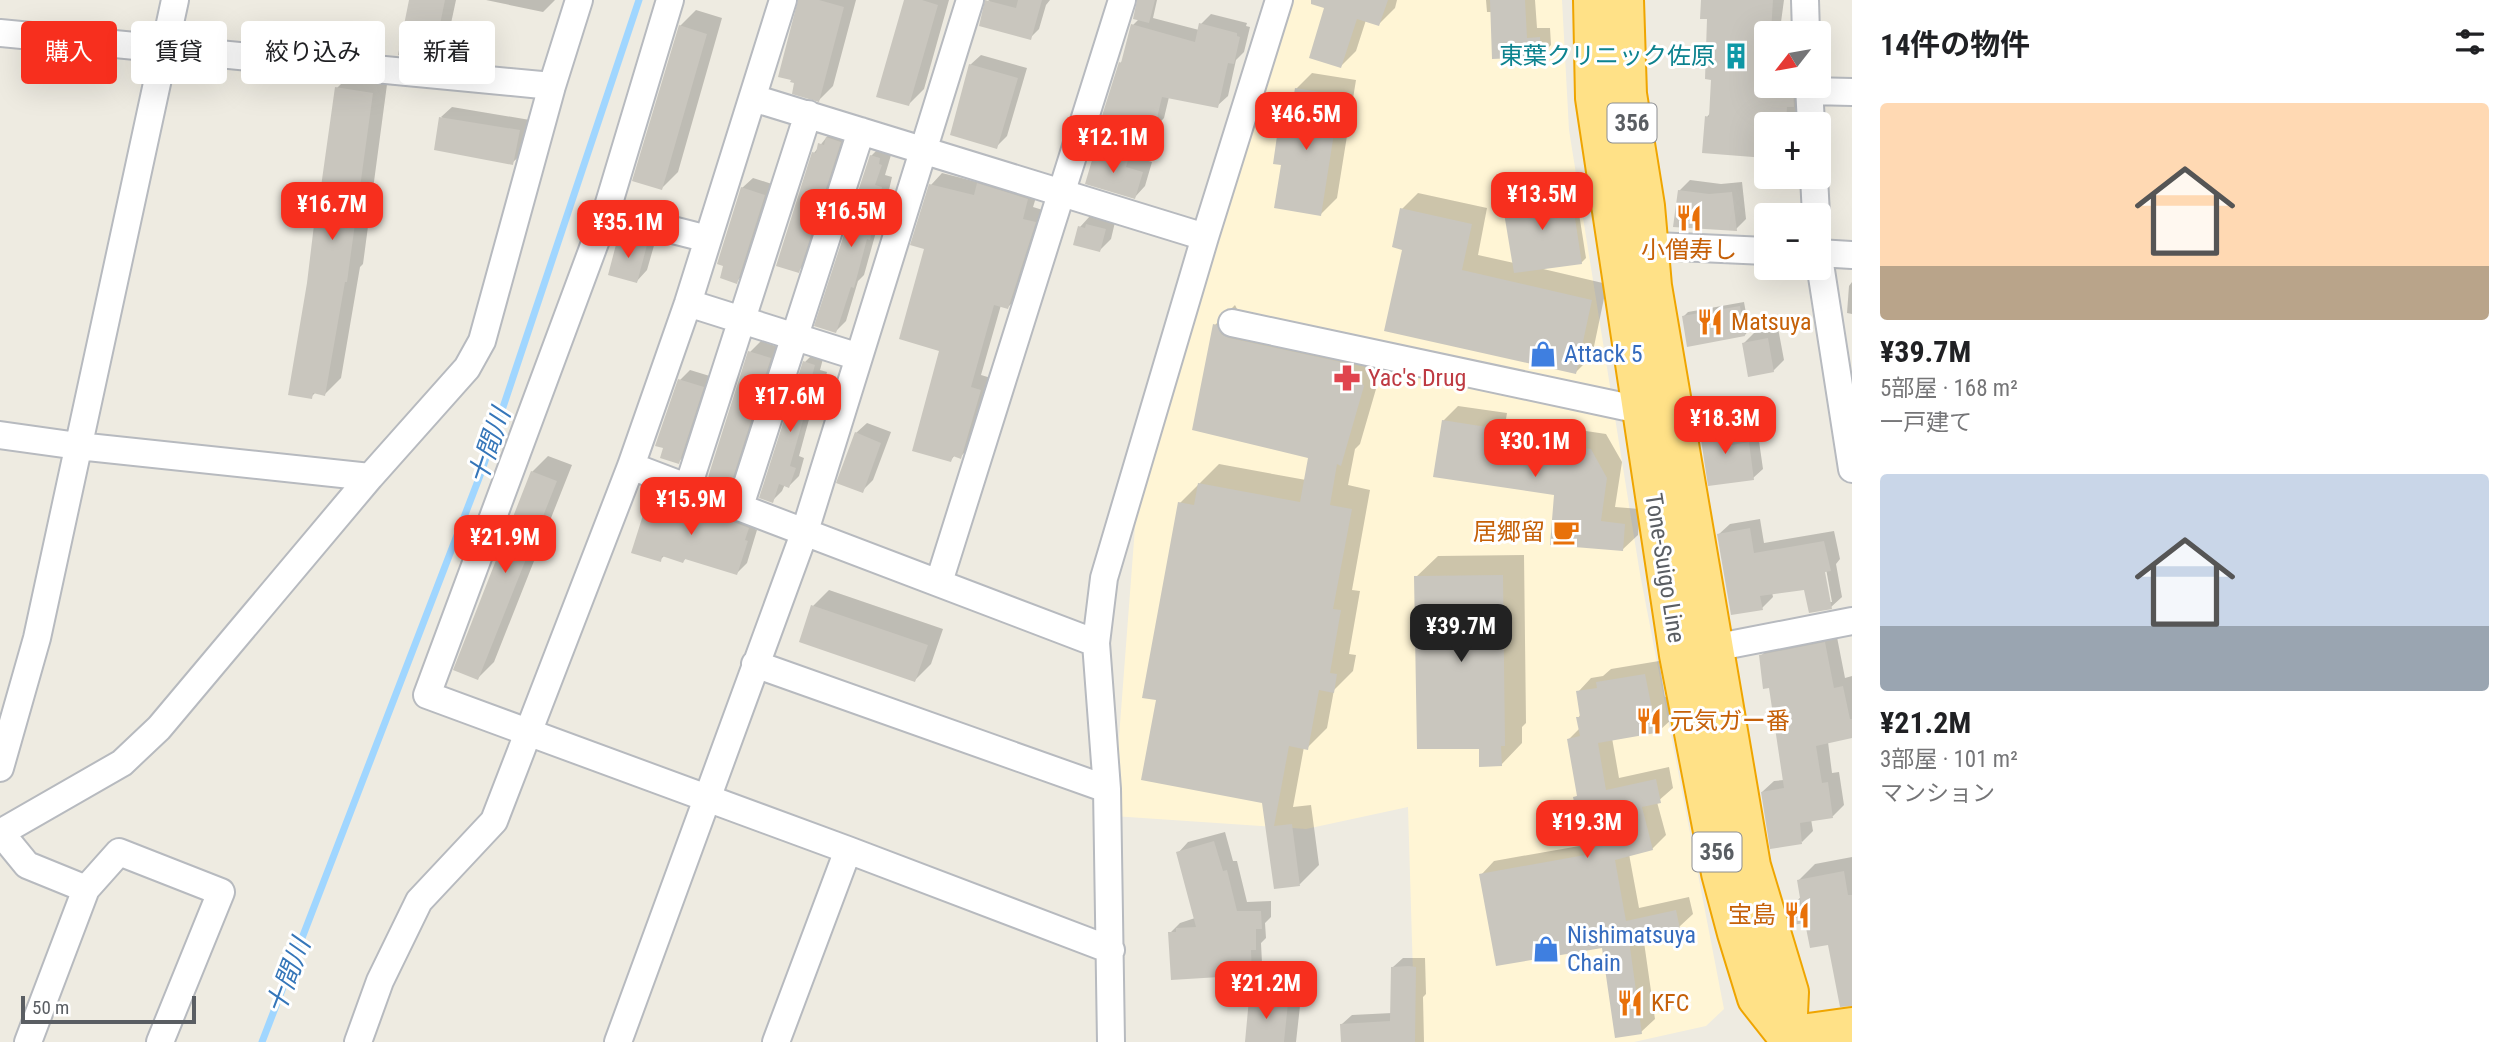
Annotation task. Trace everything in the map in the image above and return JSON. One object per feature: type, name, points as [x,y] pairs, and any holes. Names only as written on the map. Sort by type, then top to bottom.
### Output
[{"type":"highway","name":"Tone-Suigo Line","points":[[1592,0],[1595,98],[1633,245],[1652,286],[1721,873],[1757,998],[1788,1039],[1852,1027]]},
{"type":"highway","name":"Tone-Suigo Line","points":[[1624,0],[1640,410],[1696,652]]},
{"type":"street","points":[[170,21],[174,0]]},
{"type":"street","points":[[86,889],[27,865],[0,833],[122,763],[159,728],[370,477],[467,368],[482,341],[552,86],[579,0]]},
{"type":"street","points":[[670,0],[606,213],[427,695],[1111,950]]},
{"type":"street","points":[[358,1042],[380,981],[419,901],[494,821],[632,467],[688,303],[783,0]]},
{"type":"street","points":[[618,1042],[805,531],[970,0]]},
{"type":"street","points":[[939,582],[1122,0]]},
{"type":"street","points":[[1111,1042],[1107,789],[1096,643],[1104,578],[1205,237],[1279,0]]},
{"type":"street","points":[[1805,0],[1806,21]]},
{"type":"street","points":[[0,33],[131,46]]},
{"type":"street","points":[[227,55],[552,86]]},
{"type":"street","points":[[0,768],[37,638],[156,84]]},
{"type":"street","points":[[1831,90],[1852,92]]},
{"type":"street","points":[[752,98],[1205,237]]},
{"type":"street","points":[[688,487],[808,114]]},
{"type":"street","points":[[740,506],[861,131]]},
{"type":"street","points":[[606,213],[708,239]]},
{"type":"street","points":[[1633,245],[1754,250]]},
{"type":"street","points":[[1831,254],[1852,255]]},
{"type":"street","points":[[1823,280],[1850,440],[1852,468]]},
{"type":"street","points":[[688,303],[859,357]]},
{"type":"street","points":[[1232,323],[1640,410]]},
{"type":"street","points":[[0,435],[78,446],[370,477]]},
{"type":"street","points":[[632,467],[1096,643]]},
{"type":"street","points":[[1696,652],[1852,621]]},
{"type":"street","points":[[755,664],[1107,789]]},
{"type":"street","points":[[776,1042],[848,850]]},
{"type":"street","points":[[28,1042],[86,889],[119,852],[221,892],[160,1042]]},
{"type":"shaded area","points":[[1292,0],[1562,0],[1569,130],[1640,574],[1724,1009],[1706,1026],[1634,1042],[1415,1042],[1408,807],[1306,829],[1113,816],[1136,514]]},
{"type":"building","points":[[409,0],[445,0],[441,21],[405,21]]},
{"type":"building","points":[[798,0],[819,0],[844,7],[819,102],[792,94],[794,83],[778,77]]},
{"type":"building","points":[[904,0],[922,0],[938,5],[909,106],[876,97]]},
{"type":"building","points":[[985,0],[1016,8],[1018,0],[1042,0],[1031,40],[979,26]]},
{"type":"building","points":[[1137,0],[1155,0],[1149,23],[1133,19]]},
{"type":"building","points":[[1311,0],[1388,0],[1379,26],[1357,19],[1341,68],[1309,58],[1324,8],[1311,4]]},
{"type":"building","points":[[1490,0],[1525,0],[1527,38],[1540,37],[1541,57],[1492,59]]},
{"type":"building","points":[[1701,0],[1773,0],[1772,21],[1754,21],[1754,98],[1794,98],[1794,107],[1787,107],[1787,112],[1754,112],[1754,157],[1702,153],[1705,116],[1709,117],[1711,80],[1705,79],[1707,19],[1700,19]]},
{"type":"building","points":[[1199,23],[1237,33],[1240,37],[1234,64],[1228,63],[1218,108],[1162,97],[1154,131],[1101,119],[1119,62],[1121,63],[1131,24],[1195,42]]},
{"type":"building","points":[[679,25],[707,34],[662,190],[632,181]]},
{"type":"building","points":[[969,64],[1018,78],[997,149],[950,135]]},
{"type":"building","points":[[335,87],[373,93],[347,282],[325,396],[313,393],[312,399],[288,395]]},
{"type":"building","points":[[1295,88],[1340,95],[1321,216],[1274,208],[1281,165],[1273,164],[1278,129],[1288,131]]},
{"type":"building","points":[[439,117],[520,130],[513,165],[434,150]]},
{"type":"building","points":[[826,137],[841,142],[799,273],[776,266],[812,152],[816,153],[818,143],[824,145]]},
{"type":"building","points":[[1095,150],[1128,160],[1126,167],[1143,172],[1135,199],[1085,184]]},
{"type":"building","points":[[870,155],[880,158],[879,164],[882,165],[875,185],[882,187],[870,240],[867,239],[854,288],[851,287],[836,333],[814,326]]},
{"type":"building","points":[[977,183],[1028,199],[1023,219],[1036,222],[1008,309],[994,305],[971,387],[981,390],[961,459],[953,456],[951,462],[912,451],[939,351],[899,339],[924,249],[910,245],[929,184],[974,195]]},
{"type":"building","points":[[741,187],[765,195],[737,284],[720,278],[723,266],[717,264]]},
{"type":"building","points":[[1678,190],[1709,194],[1732,192],[1737,231],[1673,227]]},
{"type":"building","points":[[1571,192],[1582,264],[1514,273],[1502,201]]},
{"type":"building","points":[[1400,208],[1472,224],[1462,270],[1592,300],[1576,374],[1384,331],[1402,250],[1392,247]]},
{"type":"building","points":[[1086,224],[1106,229],[1100,252],[1073,245],[1078,226],[1085,228]]},
{"type":"building","points":[[618,237],[647,245],[637,283],[608,275]]},
{"type":"building","points":[[1740,306],[1745,336],[1687,347],[1682,316]]},
{"type":"building","points":[[1213,324],[1217,325],[1221,334],[1229,338],[1350,364],[1364,386],[1341,466],[1337,464],[1330,505],[1352,509],[1333,609],[1341,610],[1330,673],[1337,674],[1334,693],[1319,690],[1308,750],[1289,746],[1274,826],[1292,824],[1300,886],[1274,889],[1262,803],[1141,780],[1156,700],[1142,698],[1178,502],[1194,505],[1198,483],[1300,502],[1308,458],[1192,430]]},
{"type":"building","points":[[1768,338],[1774,372],[1748,377],[1742,343]]},
{"type":"building","points":[[748,351],[771,358],[730,487],[708,479]]},
{"type":"building","points":[[803,361],[815,365],[811,380],[818,382],[811,407],[807,406],[790,466],[796,468],[789,488],[779,484],[773,503],[759,498]]},
{"type":"building","points":[[678,379],[704,387],[679,464],[660,458],[663,448],[655,446]]},
{"type":"building","points":[[1442,420],[1493,428],[1492,434],[1591,449],[1607,478],[1601,521],[1625,524],[1623,551],[1550,545],[1554,495],[1433,477]]},
{"type":"building","points":[[1727,420],[1732,445],[1749,442],[1754,480],[1708,486],[1699,426]]},
{"type":"building","points":[[855,432],[881,443],[863,493],[836,483]]},
{"type":"building","points":[[531,471],[557,481],[478,680],[453,670]]},
{"type":"building","points":[[656,498],[696,511],[702,510],[749,528],[745,540],[748,541],[737,575],[685,559],[683,563],[662,556],[661,562],[631,553],[644,512],[651,514]]},
{"type":"building","points":[[1750,528],[1754,553],[1824,541],[1831,571],[1825,572],[1832,609],[1809,613],[1804,590],[1760,596],[1763,610],[1731,615],[1717,534]]},
{"type":"building","points":[[1503,575],[1505,746],[1501,746],[1502,766],[1479,767],[1479,749],[1417,749],[1414,576]]},
{"type":"building","points":[[811,605],[928,645],[915,682],[799,642]]},
{"type":"building","points":[[1825,642],[1834,688],[1843,686],[1852,719],[1852,738],[1816,746],[1822,783],[1828,782],[1833,818],[1800,823],[1802,844],[1770,849],[1761,792],[1784,788],[1769,688],[1763,689],[1759,655]]},
{"type":"building","points":[[1645,674],[1652,709],[1657,709],[1661,732],[1598,743],[1606,790],[1656,779],[1661,803],[1642,807],[1653,850],[1615,860],[1626,921],[1676,910],[1680,929],[1629,940],[1642,1034],[1615,1038],[1602,948],[1496,966],[1479,874],[1585,855],[1573,797],[1577,796],[1567,739],[1580,736],[1576,717],[1580,717],[1576,691],[1597,688],[1596,682]]},
{"type":"building","points":[[1214,841],[1223,871],[1227,870],[1237,911],[1261,911],[1262,929],[1256,929],[1256,950],[1251,950],[1252,975],[1171,980],[1168,932],[1176,932],[1176,928],[1196,927],[1176,852]]},
{"type":"building","points":[[1844,871],[1848,895],[1852,895],[1852,1006],[1840,1007],[1828,945],[1810,948],[1805,923],[1792,925],[1789,906],[1801,904],[1797,880]]},
{"type":"building","points":[[1391,967],[1416,967],[1415,1042],[1341,1042],[1340,1024],[1390,1021]]},
{"type":"building","points":[[1249,999],[1288,1003],[1284,1042],[1245,1042]]},
{"type":"waterway","name":"十間川","points":[[262,1042],[481,473],[639,0]]},
{"type":"place","name":"東葉クリニック佐原","points":[[1736,56]]},
{"type":"place","name":"小僧寿し","points":[[1689,218]]},
{"type":"place","name":"Matsuya","points":[[1710,322]]},
{"type":"place","name":"Attack 5","points":[[1543,354]]},
{"type":"place","name":"Yac's Drug","points":[[1347,378]]},
{"type":"place","name":"居郷留","points":[[1566,532]]},
{"type":"place","name":"元気ガー番","points":[[1649,721]]},
{"type":"place","name":"宝島","points":[[1797,915]]},
{"type":"place","name":"Nishimatsuya Chain","points":[[1546,949]]},
{"type":"place","name":"KFC","points":[[1630,1003]]}]
